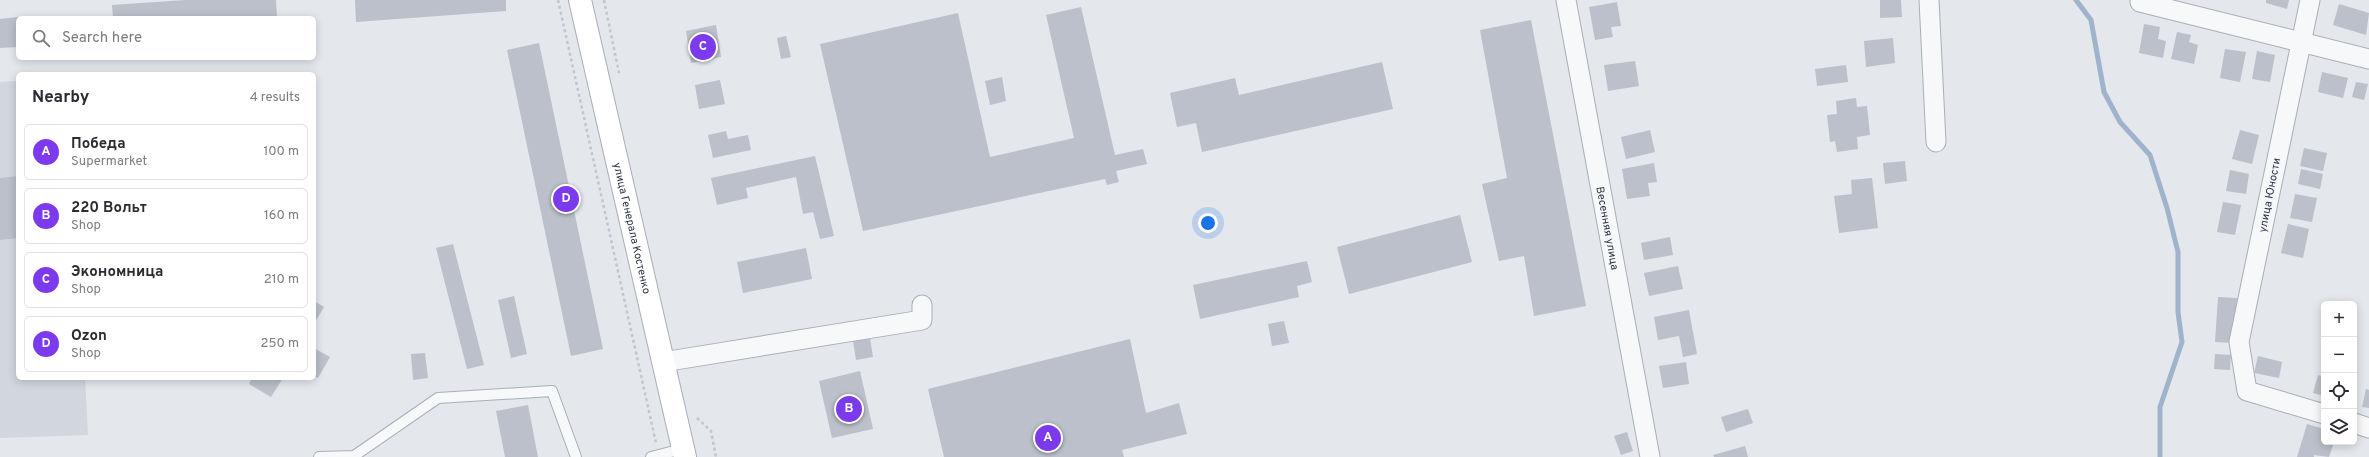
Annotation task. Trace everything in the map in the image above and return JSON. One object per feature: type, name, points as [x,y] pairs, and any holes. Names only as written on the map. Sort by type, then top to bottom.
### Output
[{"type":"main road","name":"улица Генерала Костенко","points":[[580,0],[684,453]]},
{"type":"street","name":"Весенняя улица","points":[[1566,0],[1650,457]]},
{"type":"street","points":[[1929,0],[1936,142]]},
{"type":"street","name":"улица Юности","points":[[2310,0],[2300,41],[2239,342],[2247,391],[2321,413]]},
{"type":"street","points":[[2140,2],[2369,59]]},
{"type":"street","points":[[663,362],[922,320],[922,304]]},
{"type":"street","points":[[2357,424],[2369,428]]},
{"type":"lane","points":[[319,457],[354,456],[438,398],[552,391],[576,457]]},
{"type":"lane","points":[[655,456],[684,453]]},
{"type":"path","points":[[558,0],[655,456]]},
{"type":"shaded area","points":[[16,81],[16,380],[85,380],[88,435],[0,438],[0,82]]},
{"type":"building","points":[[185,0],[276,0],[277,16],[113,16],[112,5]]},
{"type":"building","points":[[355,0],[506,0],[506,11],[356,22]]},
{"type":"building","points":[[1880,0],[1901,0],[1902,17],[1880,18]]},
{"type":"building","points":[[2266,0],[2289,0],[2287,9],[2266,3]]},
{"type":"building","points":[[1617,2],[1621,26],[1611,27],[1613,37],[1595,40],[1589,7]]},
{"type":"building","points":[[2339,4],[2369,13],[2366,35],[2333,25]]},
{"type":"building","points":[[1081,7],[1115,155],[1143,149],[1147,164],[1116,171],[1119,182],[1107,185],[1105,179],[863,231],[820,44],[958,13],[990,157],[1074,138],[1046,15]]},
{"type":"building","points":[[16,17],[16,47],[0,48],[0,19]]},
{"type":"building","points":[[1531,20],[1586,306],[1534,316],[1524,256],[1499,261],[1482,184],[1507,178],[1480,30]]},
{"type":"building","points":[[2144,24],[2160,27],[2158,39],[2166,41],[2163,58],[2139,53]]},
{"type":"building","points":[[716,25],[721,57],[691,63],[686,31]]},
{"type":"building","points":[[2177,32],[2191,35],[2189,42],[2198,45],[2194,64],[2171,59]]},
{"type":"building","points":[[786,36],[791,57],[781,59],[777,38]]},
{"type":"building","points":[[1893,38],[1895,63],[1866,67],[1864,41]]},
{"type":"building","points":[[539,43],[603,349],[571,356],[507,50]]},
{"type":"building","points":[[2225,49],[2246,52],[2240,82],[2220,78]]},
{"type":"building","points":[[2257,51],[2275,55],[2270,82],[2252,79]]},
{"type":"building","points":[[1635,61],[1639,86],[1608,91],[1604,65]]},
{"type":"building","points":[[1382,62],[1393,109],[1202,152],[1196,123],[1177,127],[1170,93],[1235,78],[1239,95]]},
{"type":"building","points":[[1846,65],[1848,82],[1817,86],[1815,69]]},
{"type":"building","points":[[2322,72],[2348,78],[2343,98],[2318,92]]},
{"type":"building","points":[[1002,77],[1006,101],[990,105],[985,81]]},
{"type":"building","points":[[720,80],[725,104],[699,109],[695,85]]},
{"type":"building","points":[[2356,82],[2368,84],[2364,100],[2352,97]]},
{"type":"building","points":[[1856,98],[1857,107],[1867,106],[1870,135],[1857,137],[1858,149],[1837,152],[1835,141],[1830,142],[1827,115],[1837,114],[1836,101]]},
{"type":"building","points":[[1650,130],[1655,152],[1626,159],[1621,137]]},
{"type":"building","points":[[2240,130],[2259,135],[2252,164],[2232,159]]},
{"type":"building","points":[[726,131],[728,139],[748,135],[751,150],[713,158],[708,135]]},
{"type":"building","points":[[2304,148],[2327,153],[2323,171],[2300,166]]},
{"type":"building","points":[[815,156],[834,236],[820,239],[813,212],[803,214],[796,177],[746,188],[748,198],[717,205],[711,178]]},
{"type":"building","points":[[1905,161],[1907,181],[1885,184],[1883,163]]},
{"type":"building","points":[[1654,163],[1657,182],[1648,183],[1650,196],[1627,199],[1622,169]]},
{"type":"building","points":[[2301,169],[2323,174],[2320,189],[2298,184]]},
{"type":"building","points":[[2230,170],[2249,174],[2246,194],[2226,191]]},
{"type":"building","points":[[16,176],[16,238],[0,240],[0,178]]},
{"type":"building","points":[[1872,178],[1878,228],[1839,233],[1834,196],[1852,194],[1851,180]]},
{"type":"building","points":[[2295,194],[2317,198],[2312,222],[2290,218]]},
{"type":"building","points":[[2223,202],[2241,205],[2235,235],[2217,232]]},
{"type":"building","points":[[1460,215],[1472,262],[1349,294],[1337,247]]},
{"type":"building","points":[[2288,224],[2309,229],[2303,258],[2281,253]]},
{"type":"building","points":[[1670,237],[1673,255],[1644,260],[1641,243]]},
{"type":"building","points":[[453,244],[484,365],[467,369],[436,248]]},
{"type":"building","points":[[806,248],[812,279],[743,293],[737,262]]},
{"type":"building","points":[[1307,261],[1312,282],[1297,286],[1299,297],[1200,319],[1193,285]]},
{"type":"building","points":[[1678,266],[1683,289],[1649,296],[1644,273]]},
{"type":"building","points":[[514,296],[527,354],[511,358],[498,300]]},
{"type":"building","points":[[2218,297],[2237,298],[2234,343],[2215,342]]},
{"type":"building","points":[[316,302],[324,307],[316,321]]},
{"type":"building","points":[[1689,310],[1697,354],[1683,357],[1679,336],[1658,340],[1654,317]]},
{"type":"building","points":[[1284,321],[1289,343],[1272,346],[1268,324]]},
{"type":"building","points":[[870,338],[873,357],[856,360],[853,341]]},
{"type":"building","points":[[1130,339],[1146,413],[1179,403],[1187,434],[1122,450],[1124,457],[944,457],[928,389]]},
{"type":"building","points":[[316,349],[330,357],[318,378],[316,377]]},
{"type":"building","points":[[425,353],[428,378],[413,380],[411,354]]},
{"type":"building","points":[[2215,354],[2231,355],[2230,370],[2214,369]]},
{"type":"building","points":[[2258,356],[2282,362],[2279,378],[2254,373]]},
{"type":"building","points":[[1686,362],[1689,384],[1663,388],[1659,366]]},
{"type":"building","points":[[860,371],[873,429],[832,438],[819,381]]},
{"type":"building","points":[[2318,375],[2321,376],[2321,395],[2313,393]]},
{"type":"building","points":[[251,380],[282,380],[271,397],[249,384]]},
{"type":"building","points":[[2366,389],[2369,390],[2369,408],[2362,407]]},
{"type":"building","points":[[528,405],[538,457],[505,457],[496,411]]},
{"type":"building","points":[[1748,409],[1753,423],[1726,432],[1721,417]]},
{"type":"building","points":[[2307,424],[2321,428],[2321,445],[2333,445],[2329,457],[2314,455],[2314,457],[2297,457]]},
{"type":"building","points":[[1627,432],[1633,451],[1621,455],[1614,436]]},
{"type":"building","points":[[1745,446],[1748,457],[1714,457],[1713,455]]},
{"type":"waterway","points":[[2076,0],[2091,20],[2104,92],[2120,122],[2150,155],[2167,208],[2178,252],[2178,312],[2182,342],[2160,407],[2160,457]]},
{"type":"place","name":"Экономница","points":[[703,47]]},
{"type":"place","name":"Ozon","points":[[566,199]]},
{"type":"place","name":"220 Вольт","points":[[849,409]]},
{"type":"place","name":"Победа","points":[[1048,438]]}]
